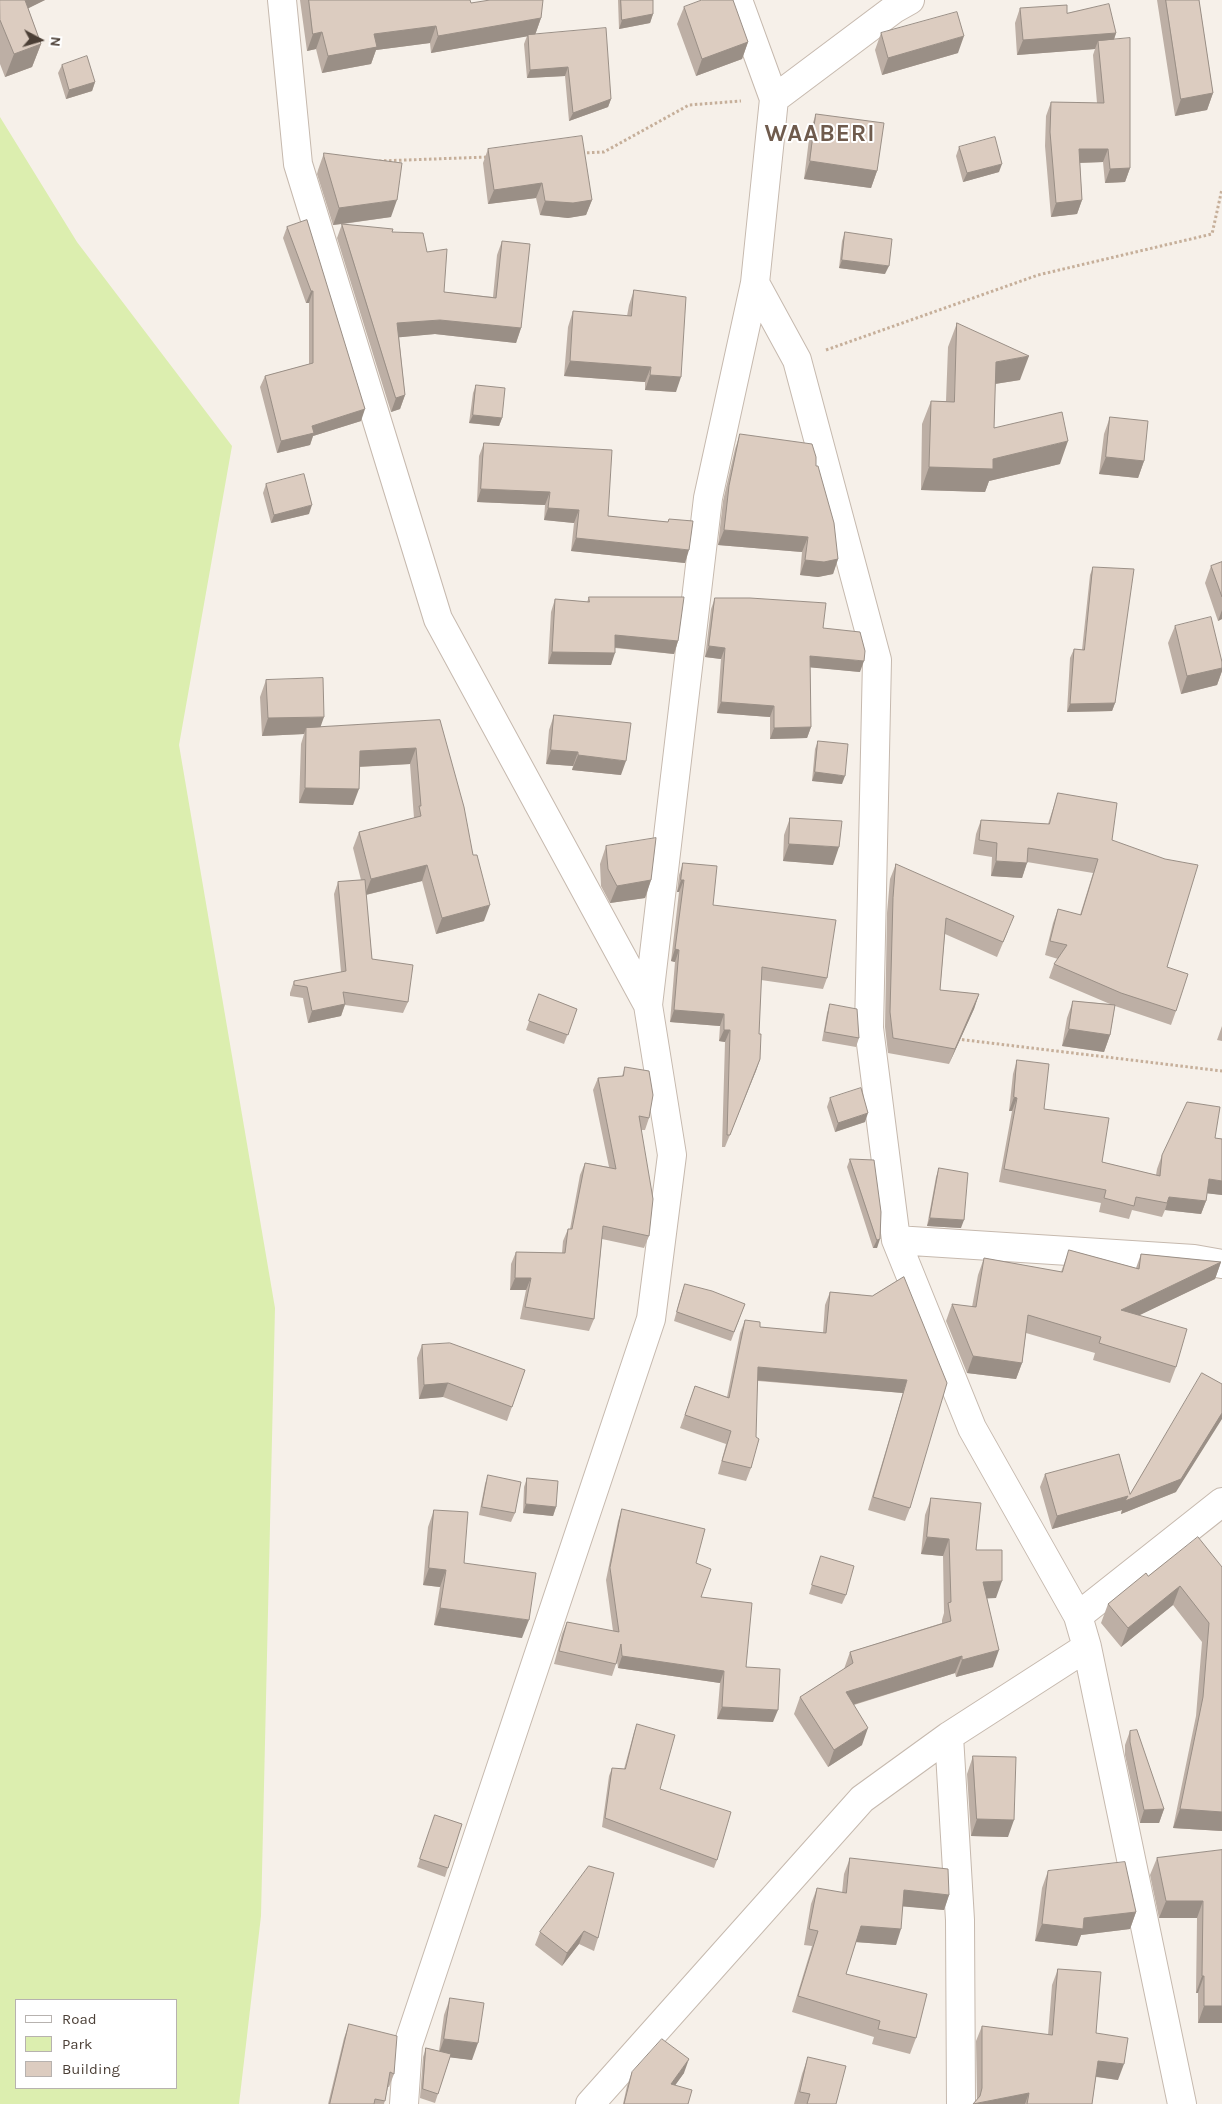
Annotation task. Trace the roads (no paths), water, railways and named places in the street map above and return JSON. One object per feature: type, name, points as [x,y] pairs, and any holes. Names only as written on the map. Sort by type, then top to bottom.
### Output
[{"type":"street","points":[[282,0],[298,164],[438,619],[648,1005]]},
{"type":"street","points":[[404,2104],[408,2044],[651,1319],[672,1155],[648,1005],[708,498],[755,283],[774,99],[738,0]]},
{"type":"street","points":[[774,99],[899,3]]},
{"type":"street","points":[[755,283],[797,360],[877,660],[869,1028],[896,1240],[972,1428],[1078,1616],[1087,1647],[1182,2104]]},
{"type":"street","points":[[896,1240],[1194,1260],[1222,1264]]},
{"type":"street","points":[[1078,1616],[1222,1502]]},
{"type":"street","points":[[590,2104],[862,1799],[949,1736],[1087,1647]]},
{"type":"street","points":[[949,1736],[960,1920],[961,2104]]},
{"type":"district","name":"WAABERI","points":[[820,134]]}]
